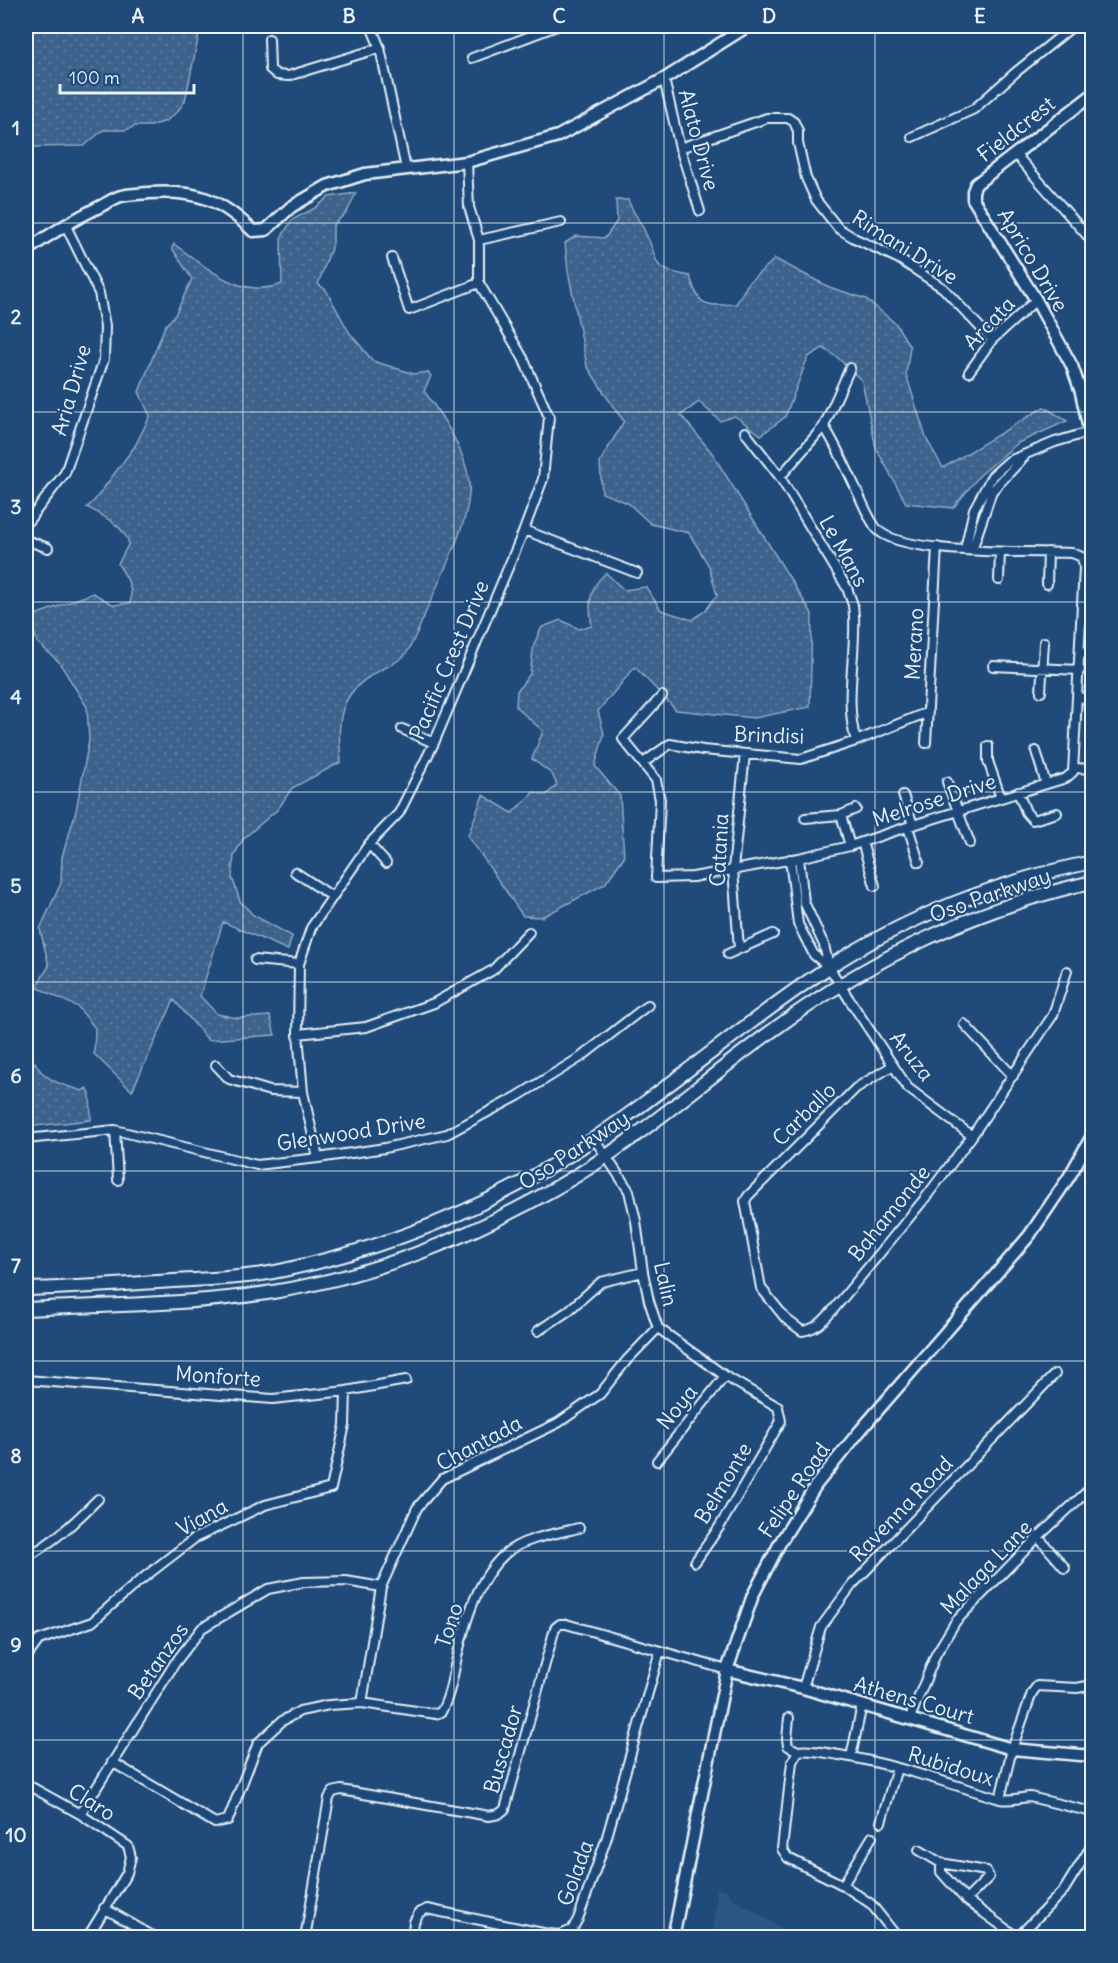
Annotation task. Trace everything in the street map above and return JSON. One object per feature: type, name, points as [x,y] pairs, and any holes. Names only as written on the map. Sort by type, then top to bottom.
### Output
[{"type":"main road","name":"Oso Parkway","points":[[26,1289],[205,1279],[283,1270],[398,1238],[483,1202],[544,1170],[654,1098],[778,1002],[829,967],[893,931],[934,912],[1034,875],[1092,862]]},
{"type":"main road","name":"Oso Parkway","points":[[26,1309],[229,1298],[311,1284],[396,1261],[449,1242],[531,1202],[607,1157],[769,1033],[840,983],[894,953],[967,920],[1034,897],[1092,882]]},
{"type":"street","points":[[371,26],[380,48],[406,169]]},
{"type":"street","points":[[472,58],[557,26]]},
{"type":"street","points":[[912,137],[974,109],[1073,26]]},
{"type":"street","points":[[26,251],[66,224],[121,196],[168,192],[194,194],[216,202],[253,231],[266,230],[291,207],[327,186],[364,174],[466,162],[558,136],[664,79],[742,27]]},
{"type":"street","points":[[269,39],[270,69],[277,75],[288,76],[380,48]]},
{"type":"street","name":"Alato Drive","points":[[664,79],[680,148],[700,211]]},
{"type":"street","name":"Fieldcrest","points":[[973,199],[976,184],[1092,95]]},
{"type":"street","name":"Rimani Drive","points":[[680,148],[767,118],[788,118],[794,122],[798,131],[798,143],[806,178],[816,200],[838,228],[899,259],[943,288],[992,340]]},
{"type":"street","points":[[1016,155],[1092,241]]},
{"type":"street","name":"Pacific Crest Drive","points":[[318,1158],[303,1092],[298,1034],[299,964],[311,928],[369,844],[399,813],[434,743],[524,530],[543,479],[549,417],[523,358],[480,283],[479,240],[469,207],[466,162]]},
{"type":"street","name":"Aprico Drive","points":[[973,199],[1036,300],[1072,366],[1081,392],[1092,444]]},
{"type":"street","points":[[479,240],[561,222]]},
{"type":"street","name":"Aria Drive","points":[[26,524],[65,473],[104,359],[105,326],[99,293],[66,224]]},
{"type":"street","points":[[392,258],[409,310],[480,283]]},
{"type":"street","name":"Arcata","points":[[969,372],[992,340],[1036,300]]},
{"type":"street","points":[[780,477],[824,426],[850,368]]},
{"type":"street","points":[[824,426],[836,445],[871,521],[881,534],[907,543],[937,547],[1000,552],[1072,553],[1082,557],[1083,603],[1075,768],[1092,768]]},
{"type":"street","name":"Le Mans","points":[[745,432],[780,477],[825,548],[847,588],[853,605],[855,626],[850,710],[856,741]]},
{"type":"street","points":[[969,550],[989,489],[1026,455],[1055,442],[1089,432]]},
{"type":"street","points":[[524,530],[637,573]]},
{"type":"street","points":[[26,540],[48,548]]},
{"type":"street","name":"Merano","points":[[926,742],[937,547]]},
{"type":"street","points":[[999,580],[1000,552]]},
{"type":"street","points":[[1047,584],[1048,552]]},
{"type":"street","points":[[1083,603],[1092,603]]},
{"type":"street","points":[[1041,692],[1044,642]]},
{"type":"street","points":[[1080,654],[1092,654]]},
{"type":"street","points":[[993,666],[1080,670]]},
{"type":"street","points":[[643,763],[623,739],[662,696]]},
{"type":"street","points":[[1078,697],[1092,699]]},
{"type":"street","name":"Brindisi","points":[[643,763],[670,744],[703,750],[801,759],[856,741],[928,712]]},
{"type":"street","points":[[402,729],[434,743]]},
{"type":"street","points":[[988,746],[988,761],[1000,798]]},
{"type":"street","points":[[1036,751],[1046,784]]},
{"type":"street","name":"Catania","points":[[739,949],[733,868],[745,754]]},
{"type":"street","name":"Melrose Drive","points":[[643,763],[656,780],[660,800],[655,877],[693,877],[733,868],[799,858],[850,846],[1066,778],[1075,768]]},
{"type":"street","points":[[947,782],[970,843]]},
{"type":"street","points":[[1018,792],[1026,812],[1033,820],[1057,813]]},
{"type":"street","points":[[903,795],[919,862]]},
{"type":"street","points":[[805,818],[841,815],[856,809]]},
{"type":"street","points":[[841,815],[850,846]]},
{"type":"street","points":[[862,842],[875,886]]},
{"type":"street","points":[[369,844],[386,863]]},
{"type":"street","points":[[799,858],[803,896],[807,910],[824,945],[829,967]]},
{"type":"street","points":[[790,859],[798,924],[814,955],[829,967]]},
{"type":"street","points":[[295,872],[333,897]]},
{"type":"street","points":[[796,913],[807,910]]},
{"type":"street","points":[[298,1034],[366,1026],[434,1003],[493,970],[529,932]]},
{"type":"street","points":[[728,954],[773,934]]},
{"type":"street","points":[[255,960],[299,964]]},
{"type":"street","name":"Aruza","points":[[829,967],[908,1088],[972,1136]]},
{"type":"street","name":"Bahamonde","points":[[748,1196],[745,1201],[761,1288],[786,1319],[802,1331],[812,1330],[826,1318],[890,1241],[972,1136],[1053,1015],[1067,971]]},
{"type":"street","name":"Glenwood Drive","points":[[26,1139],[115,1130],[257,1165],[385,1148],[447,1134],[518,1096],[581,1057],[648,1005]]},
{"type":"street","points":[[964,1024],[1013,1076]]},
{"type":"street","points":[[216,1065],[229,1079],[270,1091],[303,1092]]},
{"type":"street","name":"Carballo","points":[[748,1196],[856,1088],[892,1066]]},
{"type":"street","points":[[115,1130],[118,1180]]},
{"type":"street","name":"Felipe Road","points":[[673,1938],[727,1670],[753,1595],[780,1543],[816,1485],[1029,1236],[1069,1177],[1092,1136]]},
{"type":"street","name":"Lalin","points":[[594,1138],[629,1191],[649,1301],[658,1328],[725,1376],[777,1407],[781,1421]]},
{"type":"street","points":[[538,1331],[568,1311],[601,1282],[643,1272]]},
{"type":"street","name":"Chantada","points":[[362,1703],[381,1587],[417,1508],[442,1479],[558,1423],[600,1394],[627,1360],[658,1328]]},
{"type":"street","name":"Ravenna Road","points":[[803,1688],[821,1627],[852,1585],[1055,1374]]},
{"type":"street","name":"Noya","points":[[657,1461],[725,1376]]},
{"type":"street","name":"Monforte","points":[[26,1380],[273,1399],[346,1391],[406,1380]]},
{"type":"street","name":"Viana","points":[[26,1658],[39,1640],[92,1622],[138,1582],[195,1538],[265,1505],[331,1488],[345,1425],[346,1391]]},
{"type":"street","name":"Belmonte","points":[[695,1562],[720,1526],[781,1421]]},
{"type":"street","name":"Malaga Lane","points":[[910,1718],[936,1654],[956,1620],[1092,1486]]},
{"type":"street","points":[[26,1557],[41,1550],[82,1516],[98,1499]]},
{"type":"street","name":"Tono","points":[[362,1703],[436,1714],[441,1712],[470,1611],[488,1573],[506,1553],[516,1547],[548,1535],[579,1528]]},
{"type":"street","points":[[1038,1537],[1065,1568]]},
{"type":"street","name":"Betanzos","points":[[80,1814],[175,1663],[202,1628],[268,1589],[304,1582],[346,1581],[381,1587]]},
{"type":"street","name":"Buscador","points":[[305,1938],[329,1798],[333,1792],[341,1790],[489,1816],[499,1815],[505,1809],[555,1628],[560,1624],[727,1670]]},
{"type":"street","name":"Golada","points":[[412,1938],[418,1913],[427,1909],[548,1934],[560,1935],[572,1930],[606,1840],[660,1651]]},
{"type":"street","name":"Athens Court","points":[[727,1670],[803,1688],[1012,1749],[1092,1756]]},
{"type":"street","points":[[1000,1799],[1012,1749],[1036,1686],[1077,1688],[1092,1685]]},
{"type":"street","points":[[112,1762],[215,1823],[220,1823],[228,1820],[258,1743],[271,1729],[300,1711],[329,1705],[362,1703]]},
{"type":"street","points":[[851,1757],[862,1705]]},
{"type":"street","points":[[789,1718],[788,1746],[798,1750],[792,1762],[782,1849],[788,1857],[843,1885],[871,1904],[898,1938]]},
{"type":"street","name":"Rubidoux","points":[[798,1750],[807,1749],[897,1768],[1000,1799],[1010,1801],[1030,1797],[1092,1812]]},
{"type":"street","points":[[881,1822],[897,1768]]},
{"type":"street","name":"Claro","points":[[26,1784],[80,1814],[128,1846],[131,1857],[127,1874],[104,1908]]},
{"type":"street","points":[[843,1885],[872,1838]]},
{"type":"street","points":[[941,1863],[941,1872],[966,1900],[1017,1937],[1064,1890],[1092,1845]]},
{"type":"street","points":[[920,1850],[941,1863],[987,1871],[989,1877],[966,1900]]},
{"type":"street","points":[[87,1938],[104,1908],[156,1938]]},
{"type":"shaded area","points":[[26,26],[203,26],[199,34],[185,101],[166,121],[151,126],[135,126],[126,130],[103,130],[84,146],[34,147],[26,157]]},
{"type":"shaded area","points":[[356,193],[347,212],[333,225],[333,243],[318,284],[326,290],[349,332],[373,361],[414,374],[428,372],[431,376],[424,391],[448,426],[462,454],[466,468],[469,495],[464,521],[407,652],[400,659],[358,685],[350,694],[340,725],[341,762],[292,788],[278,809],[244,838],[234,855],[232,877],[240,901],[253,915],[292,936],[288,950],[223,922],[200,996],[217,1014],[237,1018],[270,1016],[275,1035],[208,1040],[174,1000],[132,1091],[94,1054],[95,1028],[78,1007],[36,987],[49,966],[40,929],[61,883],[62,857],[76,811],[89,740],[87,707],[59,662],[37,642],[30,617],[93,593],[114,605],[130,603],[130,587],[118,564],[129,543],[117,526],[87,507],[135,446],[150,416],[139,392],[165,326],[175,315],[192,279],[172,248],[174,244],[224,279],[252,288],[267,288],[282,284],[281,238],[292,220],[315,208],[329,197]]},
{"type":"shaded area","points":[[616,200],[628,200],[658,264],[668,271],[690,276],[697,294],[705,303],[736,304],[749,282],[775,259],[829,287],[866,299],[896,324],[910,347],[906,374],[926,438],[943,468],[1044,407],[1067,421],[1018,443],[980,475],[953,508],[906,503],[876,448],[862,381],[838,358],[823,348],[808,357],[785,417],[761,435],[735,416],[720,421],[699,402],[681,415],[712,453],[812,614],[810,707],[754,718],[676,710],[635,667],[598,711],[604,734],[595,766],[620,796],[624,857],[605,884],[542,917],[523,916],[468,836],[483,795],[512,813],[534,792],[546,795],[557,785],[552,774],[532,759],[543,731],[516,707],[517,691],[530,674],[534,644],[542,627],[561,620],[579,629],[592,626],[591,596],[596,584],[606,573],[624,590],[646,587],[661,610],[692,620],[706,610],[717,595],[709,566],[689,533],[651,524],[628,503],[602,493],[600,462],[624,421],[587,366],[568,271],[565,243],[576,236],[605,238],[617,221]]},
{"type":"shaded area","points":[[35,1062],[43,1074],[55,1081],[82,1091],[87,1088],[90,1093],[91,1120],[35,1126],[26,1123],[26,1077],[31,1064]]},
{"type":"shaded area","points":[[717,1889],[726,1889],[731,1897],[796,1937],[713,1937]]}]
